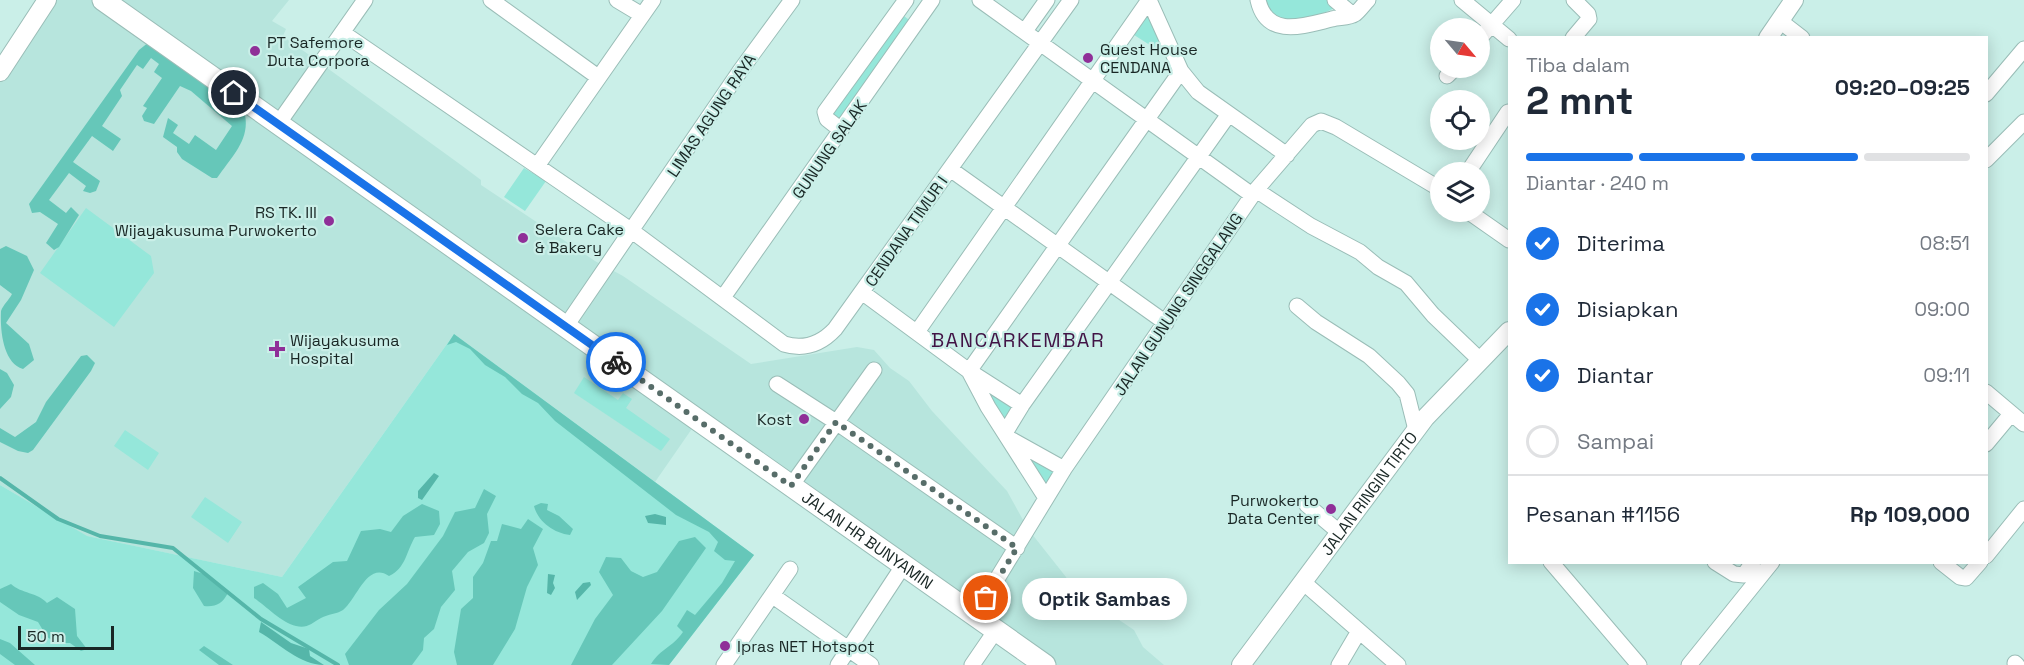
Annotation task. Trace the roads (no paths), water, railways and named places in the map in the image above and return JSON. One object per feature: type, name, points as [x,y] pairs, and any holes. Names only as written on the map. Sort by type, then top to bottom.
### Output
[{"type":"main road","name":"JALAN HR BUNYAMIN","points":[[103,0],[1045,665]]},
{"type":"street","points":[[0,72],[47,0]]},
{"type":"street","points":[[278,124],[365,0]]},
{"type":"street","points":[[490,0],[598,77]]},
{"type":"street","points":[[617,0],[642,15]]},
{"type":"street","points":[[537,166],[653,0]]},
{"type":"street","name":"LIMAS AGUNG RAYA","points":[[566,327],[740,71],[792,0]]},
{"type":"street","points":[[841,130],[827,119],[825,112],[906,0]]},
{"type":"street","name":"GUNUNG SALAK","points":[[724,296],[932,0]]},
{"type":"street","points":[[980,0],[1198,157],[1254,193],[1360,252],[1378,267],[1406,283],[1433,315],[1480,360]]},
{"type":"street","points":[[1025,31],[1047,0]]},
{"type":"street","name":"CENDANA TIMUR I","points":[[343,33],[632,231],[724,296],[784,344],[798,347],[821,342],[829,336],[1071,0]]},
{"type":"street","points":[[1149,0],[1180,71],[1198,92],[1287,155]]},
{"type":"street","points":[[917,332],[1149,0]]},
{"type":"street","points":[[1258,0],[1267,17],[1288,28],[1353,15],[1368,0]]},
{"type":"street","points":[[1335,0],[1353,15]]},
{"type":"street","points":[[1462,0],[1508,38]]},
{"type":"street","points":[[1491,24],[1513,0]]},
{"type":"street","points":[[1574,0],[1590,19],[1575,36]]},
{"type":"street","points":[[1769,36],[1794,0]]},
{"type":"street","points":[[1780,21],[1799,36]]},
{"type":"street","points":[[1988,92],[2024,49]]},
{"type":"street","points":[[969,371],[1180,71]]},
{"type":"street","points":[[1475,162],[1508,112]]},
{"type":"street","points":[[1008,436],[1022,405],[1229,114]]},
{"type":"street","name":"JALAN GUNUNG SINGGALANG","points":[[975,615],[1064,469],[1254,193],[1312,125],[1321,122],[1367,144],[1430,183]]},
{"type":"street","points":[[1988,158],[2024,122]]},
{"type":"street","points":[[950,169],[1166,323]]},
{"type":"street","points":[[1483,222],[1508,239]]},
{"type":"street","points":[[862,293],[969,371],[1022,405]]},
{"type":"street","points":[[1297,306],[1316,322],[1369,356],[1398,383],[1407,394],[1416,430]]},
{"type":"street","name":"JALAN RINGIN TIRTO","points":[[1241,665],[1416,430],[1508,332]]},
{"type":"street","points":[[791,486],[874,370]]},
{"type":"street","points":[[969,371],[1046,498]]},
{"type":"street","points":[[777,384],[836,422],[1017,548]]},
{"type":"street","points":[[1988,394],[2024,424]]},
{"type":"street","points":[[1988,442],[2011,414]]},
{"type":"street","points":[[1008,436],[1064,469]]},
{"type":"street","points":[[1307,505],[1339,532]]},
{"type":"street","points":[[1988,554],[2024,509]]},
{"type":"street","points":[[1553,564],[1640,665]]},
{"type":"street","points":[[1719,564],[1738,575],[1744,574],[1752,564]]},
{"type":"street","points":[[1689,665],[1770,564]]},
{"type":"street","points":[[1944,564],[1960,577],[1966,578],[1978,564]]},
{"type":"street","points":[[838,665],[903,566]]},
{"type":"street","points":[[724,665],[790,569]]},
{"type":"street","points":[[1303,582],[1398,665]]},
{"type":"street","points":[[773,596],[871,665]]},
{"type":"street","points":[[972,665],[996,630]]},
{"type":"street","points":[[1339,665],[1359,631]]},
{"type":"waterway","points":[[0,478],[58,519],[100,536],[173,548],[261,619],[338,665]]},
{"type":"place","name":"PT Safemore Duta Corpora","points":[[255,51]]},
{"type":"place","name":"Guest House CENDANA","points":[[1088,58]]},
{"type":"place","name":"RS TK. III Wijayakusuma Purwokerto","points":[[329,221]]},
{"type":"place","name":"Selera Cake & Bakery","points":[[523,238]]},
{"type":"place","name":"Wijayakusuma Hospital","points":[[277,349]]},
{"type":"place","name":"Kost","points":[[804,419]]},
{"type":"place","name":"Purwokerto Data Center","points":[[1331,509]]},
{"type":"place","name":"Optik Sambas","points":[[986,598]]},
{"type":"place","name":"Ipras NET Hotspot","points":[[725,646]]},
{"type":"district","name":"BANCARKEMBAR","points":[[1018,340]]}]
